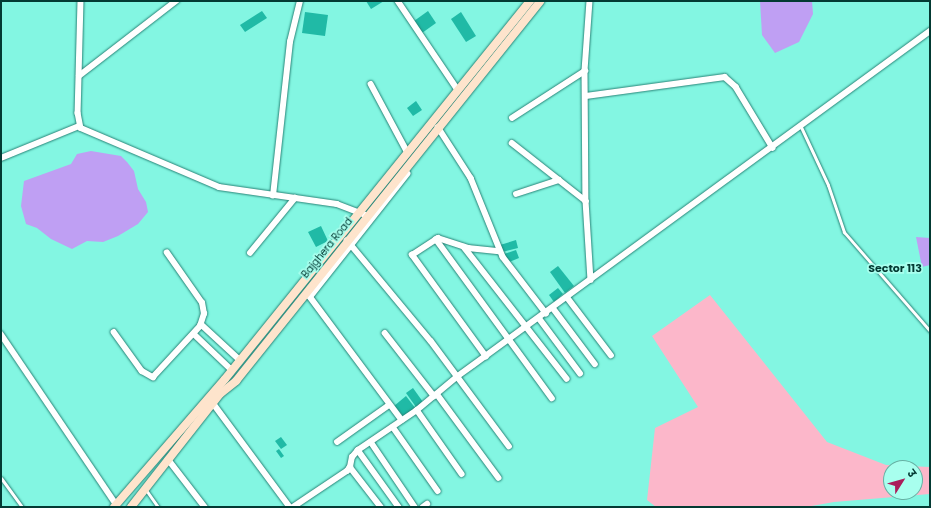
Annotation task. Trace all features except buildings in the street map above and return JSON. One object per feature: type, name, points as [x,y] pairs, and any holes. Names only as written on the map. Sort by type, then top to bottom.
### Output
[{"type":"main road","name":"Bajghera Road","points":[[130,507],[213,403],[236,381],[308,294],[349,242],[362,214],[407,151],[530,1]]},
{"type":"main road","name":"Bajghera Road","points":[[115,505],[225,379],[362,214],[439,129],[540,1]]},
{"type":"main road","points":[[138,479],[145,488]]},
{"type":"street","points":[[79,126],[81,1]]},
{"type":"street","points":[[79,76],[176,1]]},
{"type":"street","points":[[273,196],[290,42],[300,1]]},
{"type":"street","points":[[398,1],[458,90]]},
{"type":"street","points":[[590,1],[585,71],[586,201],[591,280]]},
{"type":"street","points":[[293,507],[350,467],[352,457],[358,450],[417,410],[458,376],[511,340],[930,32]]},
{"type":"street","points":[[512,118],[585,71]]},
{"type":"street","points":[[586,96],[725,77],[736,86],[774,148]]},
{"type":"street","points":[[371,84],[407,151]]},
{"type":"street","points":[[1,158],[79,126],[194,178],[229,190],[337,204],[362,214]]},
{"type":"street","points":[[509,446],[458,376],[349,242],[439,129],[471,178],[499,251],[546,313]]},
{"type":"street","points":[[512,143],[586,201]]},
{"type":"street","points":[[516,194],[560,180]]},
{"type":"street","points":[[250,253],[295,198]]},
{"type":"street","points":[[436,238],[464,246],[499,251]]},
{"type":"street","points":[[436,238],[552,398]]},
{"type":"street","points":[[436,238],[413,254],[412,258],[486,356]]},
{"type":"street","points":[[464,246],[567,380]]},
{"type":"street","points":[[114,332],[142,371],[153,377],[194,334],[201,324],[204,314],[202,303],[167,253]]},
{"type":"street","points":[[308,294],[389,405],[402,420]]},
{"type":"street","points":[[568,297],[611,355]]},
{"type":"street","points":[[553,308],[595,364]]},
{"type":"street","points":[[539,318],[580,373]]},
{"type":"street","points":[[201,324],[240,360]]},
{"type":"street","points":[[385,333],[499,478]]},
{"type":"street","points":[[1,334],[115,505]]},
{"type":"street","points":[[194,334],[232,370]]},
{"type":"street","points":[[213,403],[290,507]]},
{"type":"street","points":[[337,442],[389,405]]},
{"type":"street","points":[[417,410],[462,474]]},
{"type":"street","points":[[393,427],[438,491]]},
{"type":"street","points":[[371,442],[415,507]]},
{"type":"street","points":[[358,450],[399,507]]},
{"type":"street","points":[[168,459],[205,507]]},
{"type":"street","points":[[350,467],[381,507]]},
{"type":"lane","points":[[801,127],[828,185],[844,232],[930,331]]},
{"type":"lane","points":[[1,478],[22,507]]},
{"type":"lane","points":[[145,488],[158,507]]},
{"type":"shaded area","points":[[760,1],[812,1],[813,14],[799,42],[775,53],[762,35]]},
{"type":"shaded area","points":[[91,151],[121,156],[127,162],[134,171],[138,189],[146,202],[148,212],[138,224],[118,236],[103,242],[87,241],[72,249],[51,239],[37,228],[26,224],[21,206],[24,181],[71,164],[77,154]]},
{"type":"shaded area","points":[[916,237],[930,238],[930,265],[922,267]]},
{"type":"shaded area","points":[[710,295],[827,442],[883,464],[883,498],[834,502],[806,507],[656,507],[647,500],[655,428],[698,407],[652,336]]},
{"type":"shaded area","points":[[923,467],[930,467],[930,494],[923,495]]},
{"type":"district","name":"Sector 113","points":[[895,268]]}]
